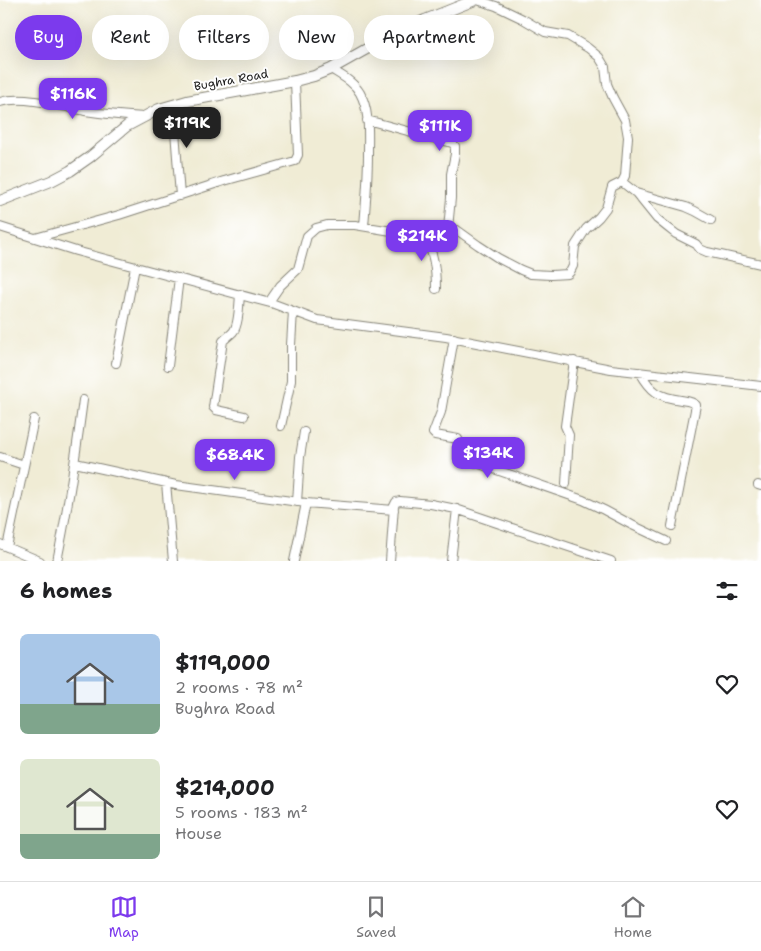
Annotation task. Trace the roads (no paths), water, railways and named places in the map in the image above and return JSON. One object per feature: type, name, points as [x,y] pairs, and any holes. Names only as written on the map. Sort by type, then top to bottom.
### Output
[{"type":"street","name":"Bughra Road","points":[[0,201],[51,181],[70,170],[127,126],[159,109],[187,100],[314,76],[331,69],[378,42],[425,20],[476,0]]},
{"type":"street","points":[[269,302],[276,290],[298,269],[307,236],[316,228],[327,225],[347,224],[416,235],[435,228],[448,228],[457,230],[498,258],[531,274],[568,274],[572,270],[575,246],[580,237],[606,208],[612,187],[622,182],[625,176],[628,137],[625,120],[607,84],[605,67],[599,57],[588,48],[568,36],[545,32],[496,6],[476,0]]},
{"type":"street","points":[[331,69],[350,81],[357,88],[364,105],[369,138],[364,226]]},
{"type":"street","points":[[35,238],[119,215],[224,181],[295,161],[298,155],[295,81]]},
{"type":"street","points":[[0,102],[7,100],[32,100],[120,116],[144,117]]},
{"type":"street","points":[[172,105],[180,196]]},
{"type":"street","points":[[367,120],[452,143],[455,146],[450,174],[451,198],[448,228]]},
{"type":"street","points":[[622,182],[636,193],[667,227],[696,244],[700,249],[761,264]]},
{"type":"street","points":[[636,193],[686,207],[712,220]]},
{"type":"street","points":[[0,227],[76,251],[269,302],[317,320],[454,338],[611,369],[761,386]]},
{"type":"street","points":[[424,232],[432,253],[436,273],[436,289]]},
{"type":"street","points":[[116,363],[135,266]]},
{"type":"street","points":[[168,366],[179,278]]},
{"type":"street","points":[[240,294],[237,325],[233,332],[223,341],[213,407],[216,410],[244,416]]},
{"type":"street","points":[[281,426],[291,381],[293,311]]},
{"type":"street","points":[[454,338],[441,412],[433,433],[435,435],[458,439],[465,459],[583,500],[666,542]]},
{"type":"street","points":[[566,484],[569,435],[565,426],[574,361]]},
{"type":"street","points":[[640,372],[655,392],[676,399],[691,401],[696,405],[672,526]]},
{"type":"street","points":[[57,561],[75,463],[83,400]]},
{"type":"street","points":[[34,419],[3,546],[40,561]]},
{"type":"street","points":[[297,502],[304,432]]},
{"type":"street","points":[[0,457],[24,465]]},
{"type":"street","points":[[75,463],[166,483],[297,502],[394,510]]},
{"type":"street","points":[[166,483],[173,561]]},
{"type":"street","points":[[390,561],[394,510],[396,502],[400,501],[457,509],[610,561]]},
{"type":"street","points":[[294,561],[306,503]]},
{"type":"street","points":[[452,561],[457,509]]}]
